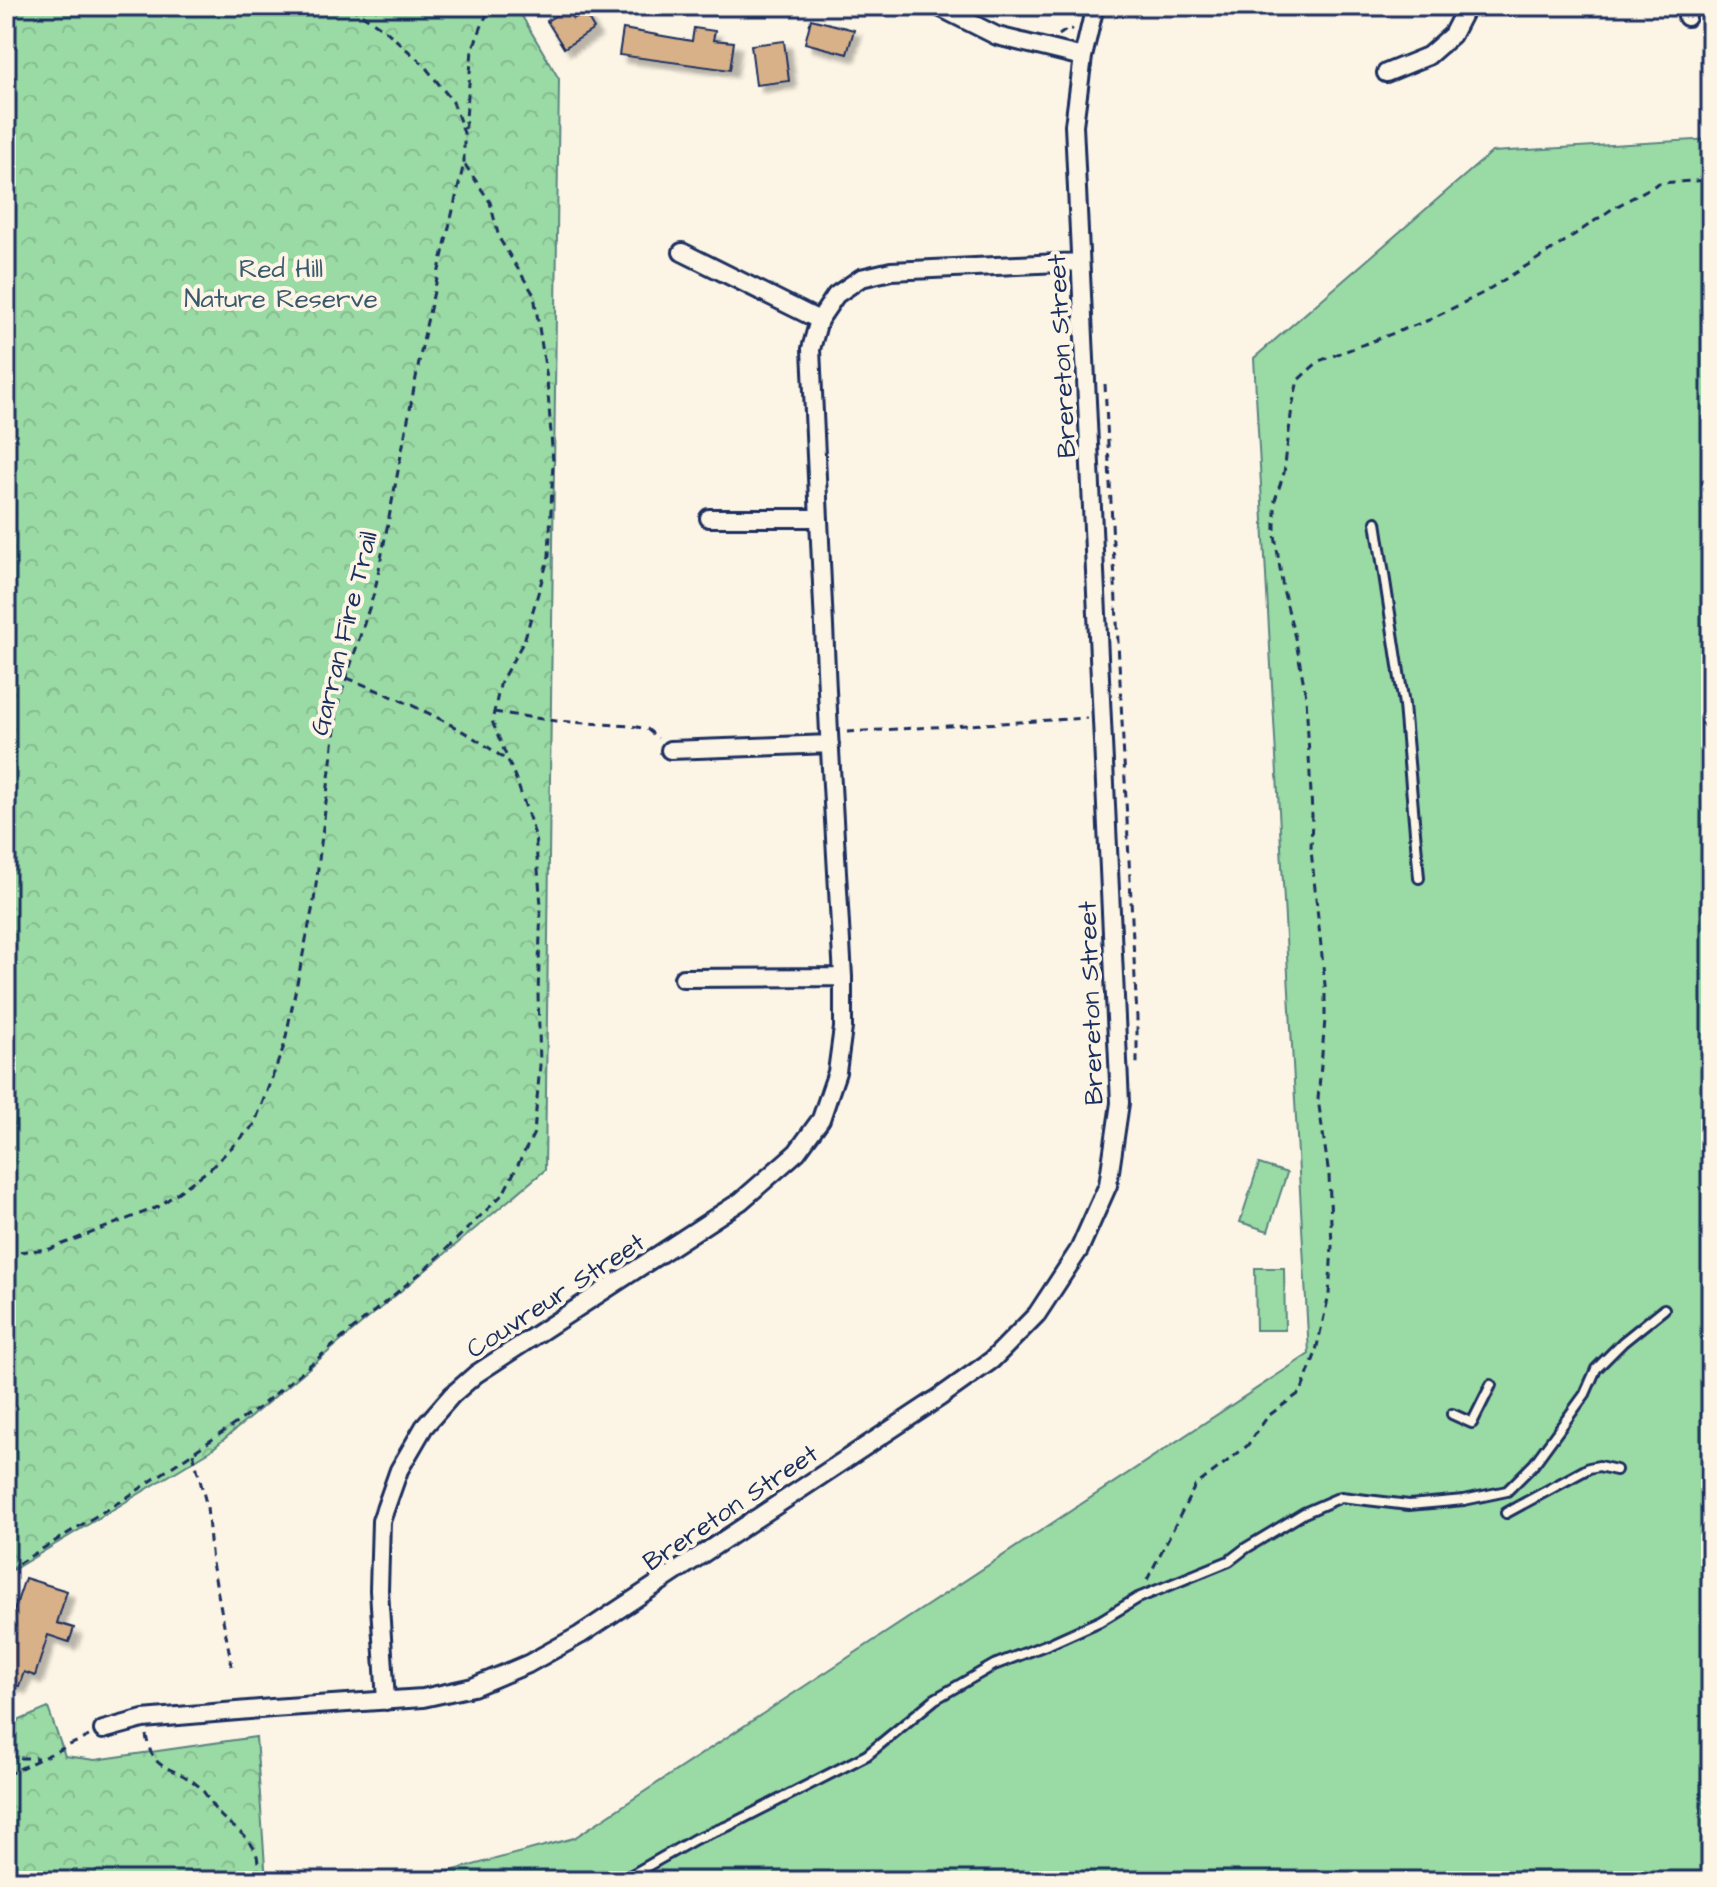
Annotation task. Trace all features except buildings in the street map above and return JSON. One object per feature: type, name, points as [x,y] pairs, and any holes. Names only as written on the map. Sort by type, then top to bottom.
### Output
[{"type":"street","points":[[937,6],[997,36],[1083,57]]},
{"type":"street","name":"Brereton Street","points":[[103,1730],[143,1719],[423,1698],[473,1687],[528,1664],[580,1635],[992,1360],[1037,1314],[1079,1250],[1108,1185],[1120,1103],[1074,125],[1083,57],[1095,6]]},
{"type":"street","points":[[1386,73],[1428,56],[1452,35],[1467,6]]},
{"type":"street","points":[[682,252],[819,320]]},
{"type":"street","name":"Couvreur Street","points":[[386,1701],[379,1590],[381,1521],[399,1470],[424,1427],[452,1395],[476,1374],[741,1201],[797,1152],[821,1119],[837,1072],[843,1028],[843,977],[811,349],[819,320],[836,295],[861,278],[891,271],[1080,262]]},
{"type":"street","points":[[709,518],[819,518]]},
{"type":"street","points":[[670,750],[829,739]]},
{"type":"street","points":[[683,978],[843,977]]},
{"type":"lane","points":[[1376,522],[1404,705],[1419,878]]},
{"type":"lane","points":[[621,1881],[695,1839],[728,1826],[867,1755],[935,1699],[994,1665],[1100,1621],[1138,1598],[1229,1561],[1304,1513],[1341,1497],[1409,1505],[1464,1500],[1507,1491],[1534,1464],[1585,1394],[1596,1369],[1664,1309]]},
{"type":"lane","points":[[1452,1414],[1472,1423],[1491,1385]]},
{"type":"lane","points":[[1506,1513],[1589,1468],[1599,1466],[1616,1470]]},
{"type":"path","name":"Garran Fire Trail","points":[[6,1253],[50,1249],[158,1207],[210,1169],[254,1125],[284,1046],[314,901],[338,704],[375,590],[426,326],[464,163],[464,133],[453,102],[423,64],[386,31],[349,6]]},
{"type":"path","points":[[464,133],[472,50],[490,6]]},
{"type":"path","points":[[6,1571],[129,1496],[257,1409],[431,1264],[503,1194],[534,1133],[540,1065],[538,994],[541,905],[535,835],[492,721],[501,681],[524,641],[549,556],[553,462],[547,379],[534,295],[499,238],[490,202],[464,163]]},
{"type":"path","points":[[1138,1598],[1195,1486],[1247,1446],[1268,1416],[1301,1392],[1318,1344],[1329,1295],[1332,1246],[1329,1175],[1318,1099],[1325,985],[1311,850],[1306,696],[1275,535],[1275,500],[1284,473],[1298,380],[1319,361],[1429,320],[1481,294],[1659,183],[1711,180]]},
{"type":"path","points":[[1104,373],[1123,716],[1137,1018],[1137,1081]]},
{"type":"path","points":[[347,678],[443,721],[483,743],[510,763]]},
{"type":"path","points":[[494,712],[647,729],[670,750]]},
{"type":"path","points":[[829,739],[1123,716]]},
{"type":"path","points":[[193,1453],[207,1507],[212,1563],[232,1666]]},
{"type":"path","points":[[6,1775],[103,1730]]},
{"type":"path","points":[[145,1730],[149,1751],[156,1763],[181,1774],[202,1789],[216,1811],[250,1843],[257,1854],[258,1881]]},
{"type":"path","points":[[6,1758],[42,1758]]},
{"type":"green space","name":"Red Hill Nature Reserve","points":[[6,6],[516,6],[559,79],[545,1170],[210,1451],[6,1574]]},
{"type":"green space","points":[[1711,139],[1711,1881],[413,1881],[574,1838],[1309,1354],[1254,358],[1492,152]]},
{"type":"green space","points":[[1259,1164],[1287,1173],[1268,1231],[1240,1222]]},
{"type":"green space","points":[[1255,1268],[1284,1268],[1285,1330],[1256,1330]]},
{"type":"green space","points":[[48,1708],[65,1756],[95,1760],[256,1737],[266,1881],[6,1881],[6,1726]]}]
